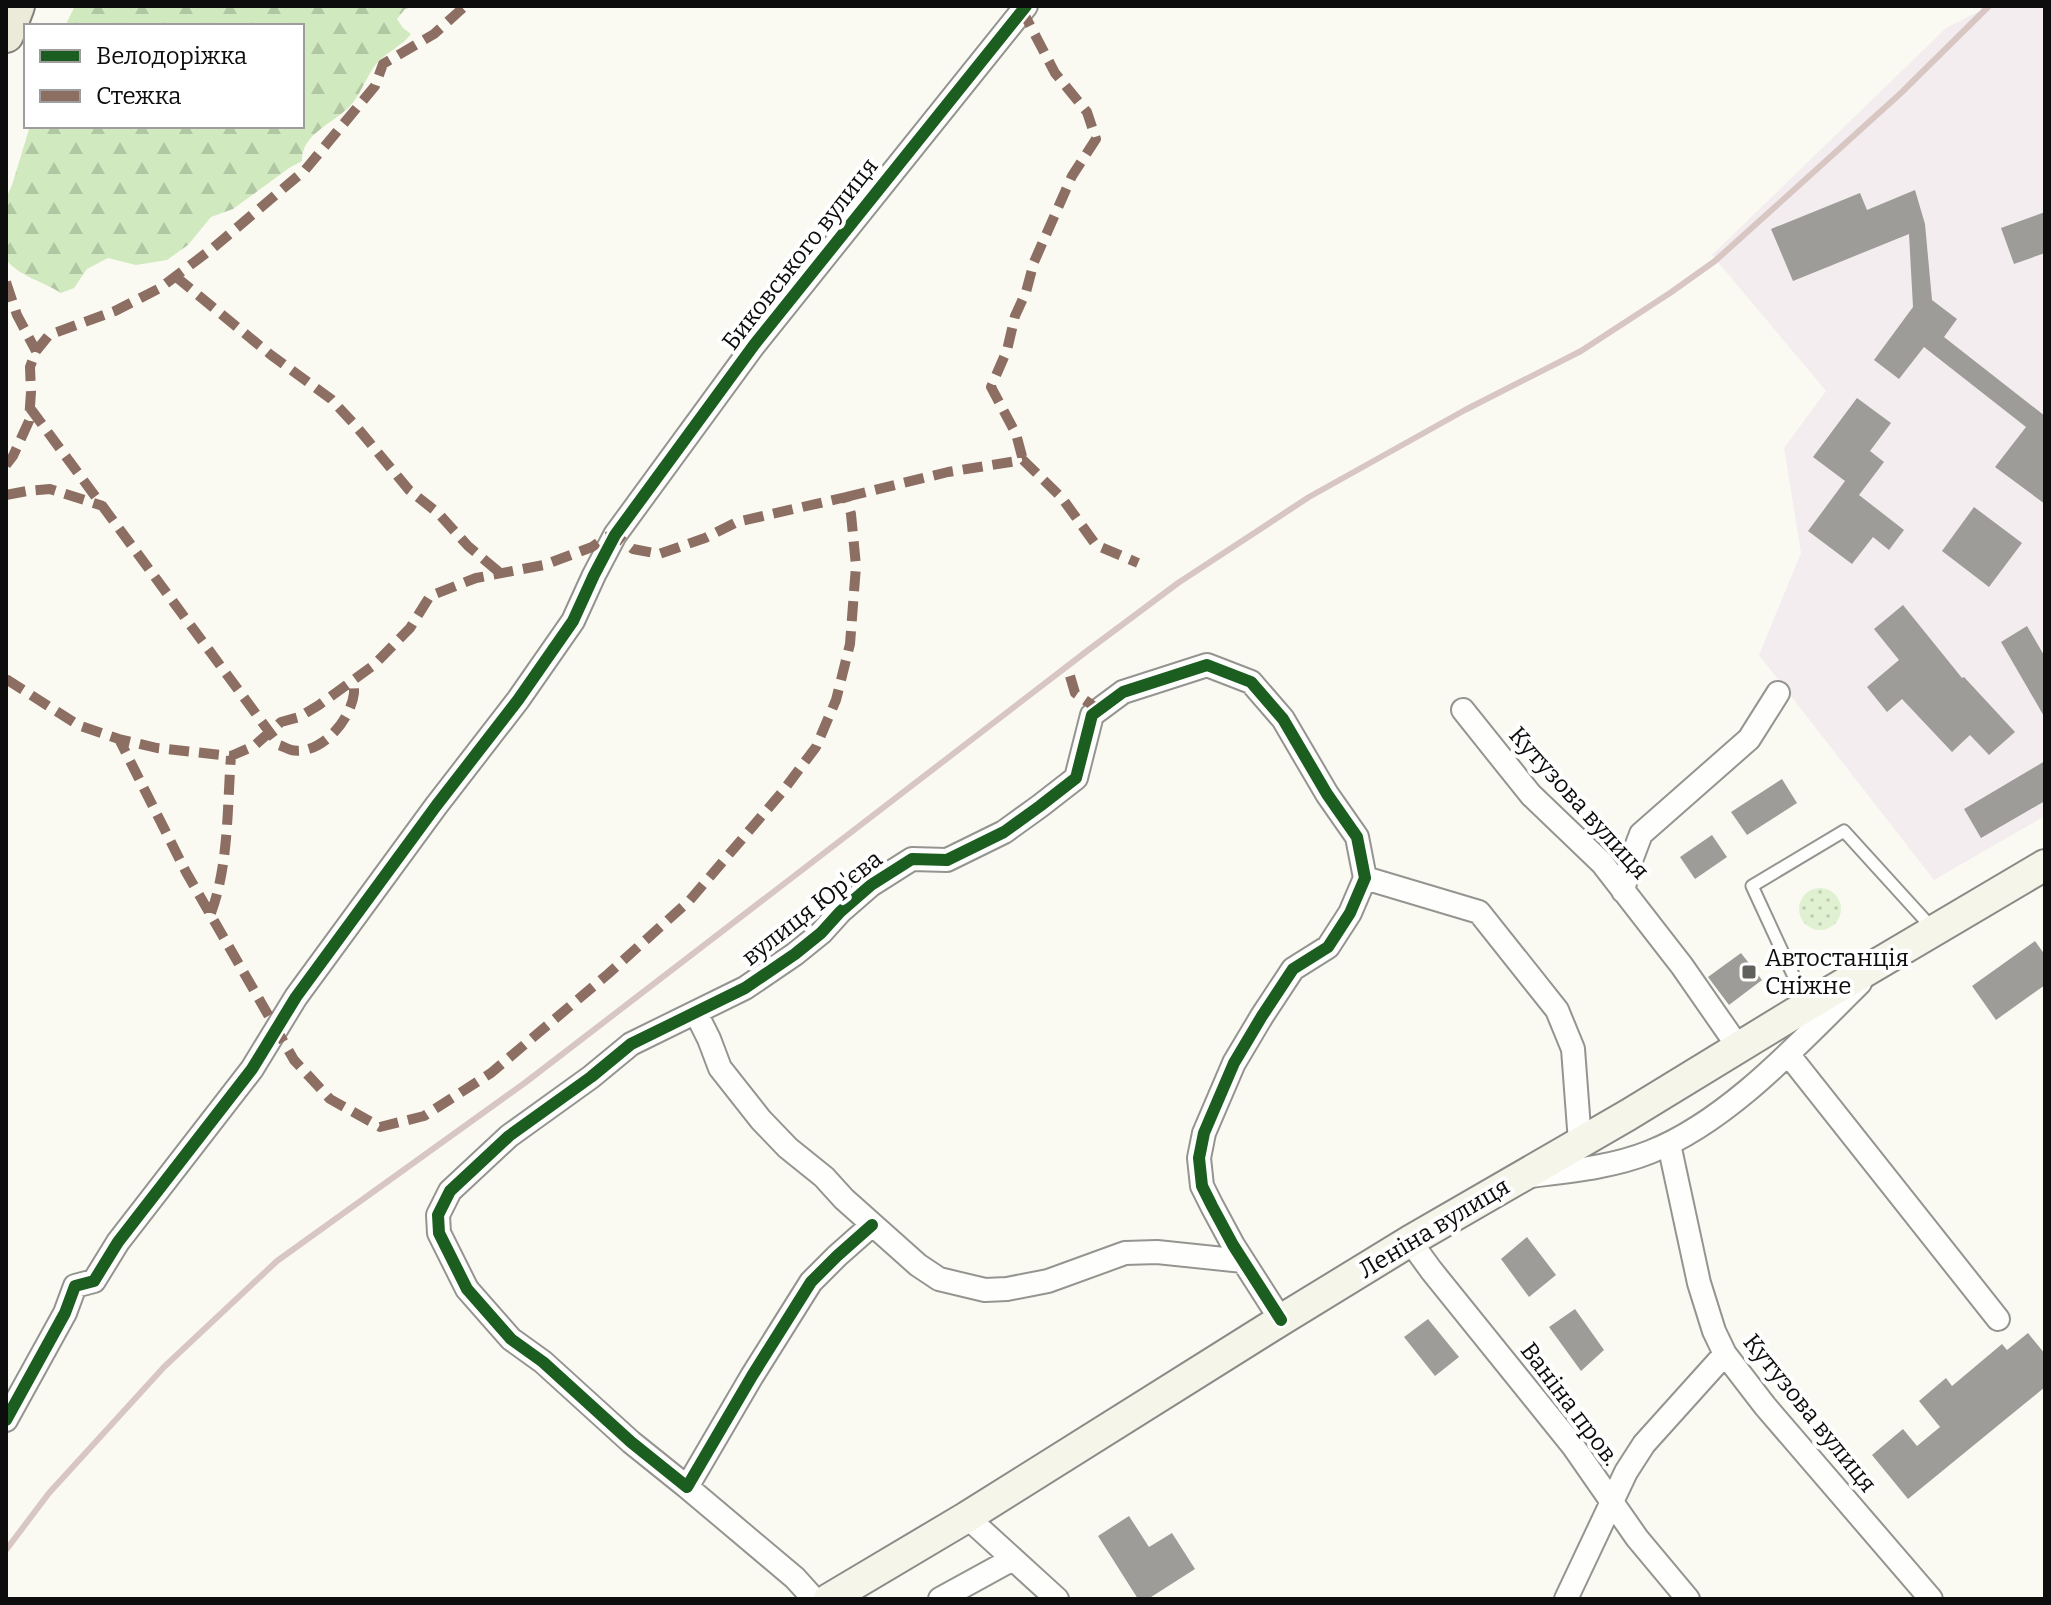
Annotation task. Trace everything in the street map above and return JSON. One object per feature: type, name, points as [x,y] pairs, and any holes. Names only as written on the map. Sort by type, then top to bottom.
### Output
[{"type":"main road","points":[[6,35],[17,6]]},
{"type":"main road","name":"Леніна вулиця","points":[[829,1599],[967,1517],[1410,1241],[2045,865]]},
{"type":"street","name":"Биковського вулиця","points":[[6,1420],[65,1313],[75,1286],[94,1281],[118,1242],[252,1069],[296,997],[518,700],[573,621],[615,535],[754,345],[1026,6]]},
{"type":"street","name":"вулиця Юр'єва","points":[[687,1487],[631,1442],[543,1362],[511,1339],[467,1289],[439,1233],[438,1215],[450,1191],[509,1136],[631,1044],[745,988],[795,954],[871,885],[912,859],[947,860],[1004,832],[1076,778],[1092,715],[1123,692],[1207,665],[1251,682],[1283,719],[1327,794],[1357,837],[1365,878]]},
{"type":"street","points":[[1623,891],[1641,834],[1749,739],[1778,693]]},
{"type":"street","name":"Кутузова вулиця","points":[[1463,710],[1531,795],[1602,863],[1682,966],[1739,1048]]},
{"type":"street","points":[[1281,1320],[1243,1261],[1202,1186],[1199,1158],[1204,1133],[1234,1063],[1293,969],[1328,947],[1350,913],[1365,878],[1479,912],[1557,1010],[1573,1049],[1580,1142]]},
{"type":"street","points":[[1517,1178],[1625,1160],[1669,1144],[1694,1130],[1788,1054],[1880,964]]},
{"type":"street","points":[[696,1013],[720,1068],[741,1097],[788,1148],[824,1177],[918,1265],[939,1279],[985,1290],[1007,1289],[1048,1281],[1125,1253],[1157,1252],[1243,1261]]},
{"type":"street","points":[[1788,1054],[1998,1319]]},
{"type":"street","name":"Кутузова вулиця","points":[[1669,1144],[1699,1283],[1714,1331],[1725,1354],[1765,1406],[1931,1599]]},
{"type":"street","points":[[814,1599],[795,1578],[687,1487],[811,1282],[872,1225]]},
{"type":"street","name":"Ваніна пров.","points":[[1410,1241],[1573,1446],[1611,1503],[1688,1599]]},
{"type":"street","points":[[1566,1599],[1626,1472],[1644,1444],[1725,1354]]},
{"type":"street","points":[[967,1517],[1057,1599]]},
{"type":"street","points":[[940,1599],[1013,1559]]},
{"type":"lane","points":[[1808,1005],[1752,886],[1844,831],[1935,930]]},
{"type":"shaded area","points":[[1989,6],[2045,6],[2045,816],[1934,880],[1759,655],[1801,553],[1784,448],[1826,391],[1712,255],[1946,28]]},
{"type":"green space","points":[[75,6],[415,6],[405,9],[397,19],[411,34],[377,63],[350,106],[313,136],[303,152],[302,161],[233,209],[211,217],[188,245],[167,260],[136,265],[108,258],[87,269],[74,288],[61,293],[25,275],[6,260],[6,199],[29,128],[304,128],[304,24],[66,24]]},
{"type":"green space","points":[[1820,888],[1835,894],[1841,909],[1835,924],[1820,930],[1805,924],[1799,909],[1805,894]]},
{"type":"building","points":[[1915,190],[1925,224],[1932,300],[1957,319],[1944,337],[2045,416],[2045,504],[1995,467],[2026,427],[1924,347],[1899,379],[1874,360],[1913,307],[1909,234],[1793,281],[1771,229],[1860,193],[1867,210]]},
{"type":"building","points":[[2045,212],[2045,253],[2014,264],[2001,228]]},
{"type":"building","points":[[1857,398],[1891,423],[1870,451],[1884,462],[1859,495],[1904,530],[1889,550],[1873,537],[1852,564],[1808,531],[1845,481],[1813,457]]},
{"type":"building","points":[[1974,507],[2022,543],[1989,587],[1942,551]]},
{"type":"building","points":[[1903,605],[1962,678],[2015,732],[1989,755],[1970,735],[1952,752],[1902,699],[1887,712],[1867,687],[1899,660],[1874,629]]},
{"type":"building","points":[[2027,626],[2045,657],[2045,718],[2001,642]]},
{"type":"building","points":[[2045,761],[2045,801],[1981,838],[1964,809]]},
{"type":"building","points":[[1782,779],[1797,803],[1747,835],[1731,812]]},
{"type":"building","points":[[1712,835],[1727,857],[1695,879],[1680,857]]},
{"type":"building","points":[[2035,941],[2045,955],[2045,985],[1996,1020],[1972,986]]},
{"type":"building","points":[[1741,953],[1762,980],[1729,1005],[1708,977]]},
{"type":"building","points":[[1527,1237],[1556,1275],[1529,1297],[1501,1259]]},
{"type":"building","points":[[1575,1309],[1604,1350],[1581,1371],[1549,1327]]},
{"type":"building","points":[[1428,1319],[1459,1357],[1435,1376],[1404,1337]]},
{"type":"building","points":[[2028,1333],[2045,1354],[2045,1387],[1908,1499],[1872,1455],[1903,1429],[1917,1446],[1940,1427],[1919,1401],[1946,1378],[1952,1386],[2002,1344],[2007,1350]]},
{"type":"building","points":[[1129,1516],[1149,1547],[1172,1533],[1195,1569],[1148,1599],[1138,1599],[1098,1536]]},
{"type":"railway","points":[[6,1550],[49,1493],[164,1367],[277,1261],[526,1082],[1178,583],[1309,497],[1465,410],[1581,351],[1715,261],[1901,93],[1989,6]]},
{"type":"marked path","points":[[6,465],[29,421],[30,367],[36,351],[49,335],[115,311],[160,288],[213,248],[305,170],[375,86],[383,64],[434,34],[465,6]]},
{"type":"marked path","points":[[1021,8],[1055,73],[1087,112],[1096,139],[1072,176],[1034,262],[1007,350],[991,387],[1016,434],[1023,460]]},
{"type":"marked path","points":[[175,276],[271,355],[331,399],[409,490],[438,513],[468,546],[500,573]]},
{"type":"marked path","points":[[6,282],[17,315],[36,351]]},
{"type":"marked path","points":[[30,408],[279,745],[302,750],[323,742],[333,734],[352,703],[353,680]]},
{"type":"marked path","points":[[846,497],[948,472],[1023,460],[1062,498],[1096,545],[1138,563]]},
{"type":"marked path","points":[[6,495],[50,489],[103,506]]},
{"type":"marked path","points":[[6,679],[78,725],[157,748],[231,756],[254,746],[281,722],[299,717],[319,705],[374,665],[410,628],[430,596],[476,578],[544,565],[592,547],[606,537],[615,535],[633,549],[659,554],[705,538],[737,522],[846,497],[851,514],[856,566],[850,644],[836,700],[816,747],[783,791],[690,900],[491,1073],[424,1116],[380,1127],[330,1099],[294,1060],[186,872],[119,739]]},
{"type":"marked path","points":[[1070,676],[1075,693],[1099,710]]},
{"type":"marked path","points":[[211,913],[224,856],[231,756]]},
{"type":"cycle path","points":[[6,1420],[65,1313],[75,1286],[94,1281],[118,1242],[252,1069],[296,997],[518,700],[573,621],[615,535],[754,345],[1026,6]]},
{"type":"cycle path","points":[[872,1225],[811,1282],[687,1487],[631,1442],[543,1362],[511,1339],[467,1289],[439,1233],[438,1215],[450,1191],[509,1136],[631,1044],[745,988],[821,933],[871,885],[912,859],[947,860],[1004,832],[1040,806],[1076,778],[1092,715],[1123,692],[1207,665],[1251,682],[1283,719],[1327,794],[1357,837],[1365,878],[1350,913],[1328,947],[1293,969],[1234,1063],[1204,1133],[1199,1158],[1202,1186],[1212,1206],[1281,1320]]},
{"type":"place","name":"Автостанція Сніжне","points":[[1749,972]]}]
